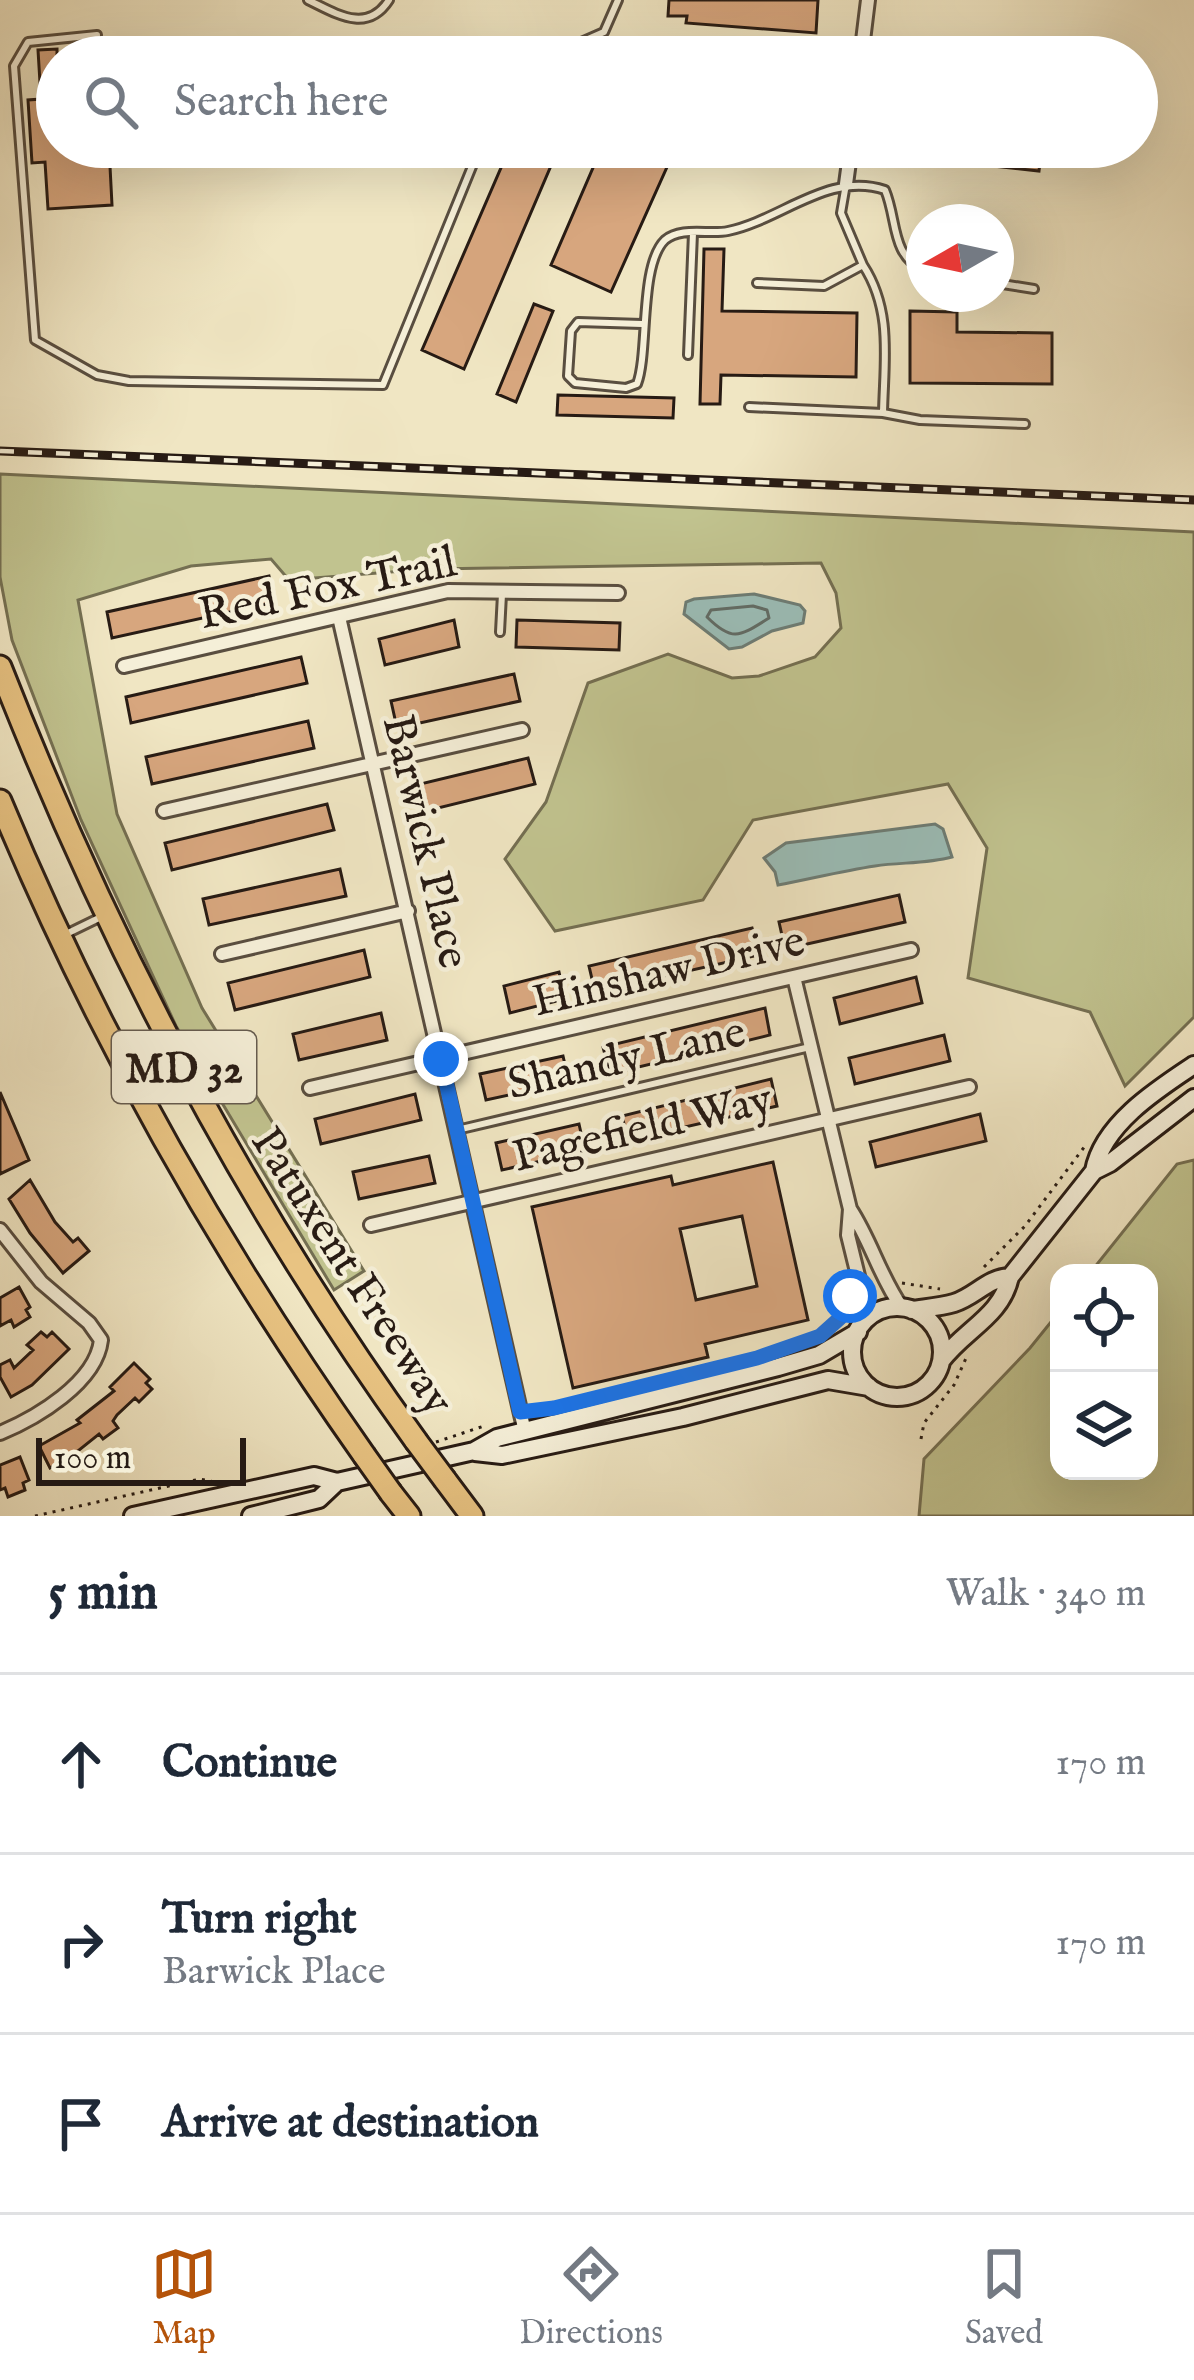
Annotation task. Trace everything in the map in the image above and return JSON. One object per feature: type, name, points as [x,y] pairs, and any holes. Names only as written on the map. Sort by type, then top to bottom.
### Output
[{"type":"highway","name":"Patuxent Freeway","points":[[0,667],[106,915],[166,1035],[264,1211],[370,1378],[472,1516]]},
{"type":"highway","name":"Patuxent Freeway","points":[[0,801],[61,936],[200,1198],[295,1353],[409,1516]]},
{"type":"street","points":[[864,36],[868,0]]},
{"type":"street","points":[[846,184],[848,168]]},
{"type":"street","name":"Red Fox Trail","points":[[124,666],[448,591],[618,593]]},
{"type":"street","name":"Barwick Place","points":[[339,617],[525,1432]]},
{"type":"street","points":[[164,811],[522,730]]},
{"type":"street","points":[[221,955],[408,911]]},
{"type":"street","name":"Hinshaw Drive","points":[[310,1088],[911,950]]},
{"type":"street","points":[[794,977],[850,1209],[848,1235],[861,1288],[853,1354],[869,1387]]},
{"type":"street","points":[[1094,1171],[1097,1150],[1119,1125],[1192,1066]]},
{"type":"street","name":"Pagefield Way","points":[[371,1225],[969,1087]]},
{"type":"street","points":[[474,1451],[502,1455],[828,1380],[869,1387],[892,1397],[917,1393],[936,1375],[957,1339],[998,1308],[1010,1277],[1094,1171],[1192,1099]]},
{"type":"street","points":[[850,1209],[882,1276],[907,1309],[923,1316],[939,1336],[941,1361]]},
{"type":"street","points":[[0,1230],[41,1282],[101,1340],[97,1358],[62,1395],[0,1433]]},
{"type":"street","points":[[0,1262],[14,1251]]},
{"type":"street","points":[[133,1516],[314,1476],[337,1482],[474,1451],[497,1438],[819,1355],[882,1310],[954,1303],[993,1278],[1010,1277]]},
{"type":"street","points":[[251,1516],[320,1499],[337,1482]]},
{"type":"lane","points":[[308,0],[346,18],[362,20],[379,14],[389,0]]},
{"type":"lane","points":[[595,36],[604,32],[618,0]]},
{"type":"lane","points":[[87,36],[97,35]]},
{"type":"lane","points":[[36,41],[28,42],[14,66],[35,340],[97,375],[129,380],[383,385],[471,168]]},
{"type":"lane","points":[[846,184],[841,213],[883,302],[883,413]]},
{"type":"lane","points":[[642,324],[578,322],[571,331],[568,376],[575,383],[626,388],[637,384],[642,324],[657,255],[665,240],[729,231],[846,184],[885,190],[895,238],[906,258]]},
{"type":"lane","points":[[688,355],[693,233]]},
{"type":"lane","points":[[757,283],[824,286],[863,266]]},
{"type":"lane","points":[[1014,286],[1034,289]]},
{"type":"lane","points":[[748,406],[1025,424]]},
{"type":"lane","points":[[500,632],[502,590]]},
{"type":"lane","points":[[61,936],[106,915]]},
{"type":"lane","name":"Shandy Lane","points":[[457,1130],[810,1047]]},
{"type":"path","points":[[983,1268],[1025,1226],[1089,1141]]},
{"type":"path","points":[[897,1279],[917,1287],[950,1290]]},
{"type":"path","points":[[820,1336],[840,1318],[850,1296]]},
{"type":"path","points":[[922,1439],[924,1423],[954,1385],[967,1354]]},
{"type":"path","points":[[417,1443],[461,1436],[490,1423]]},
{"type":"path","points":[[34,1516],[200,1479],[218,1482]]},
{"type":"green space","points":[[0,474],[1194,532],[1194,1017],[1125,1086],[1090,1012],[968,978],[987,848],[948,784],[753,820],[703,900],[555,931],[505,859],[546,802],[588,683],[668,654],[732,678],[759,676],[815,657],[841,628],[836,593],[821,563],[429,569],[289,580],[271,559],[191,566],[78,600],[117,814],[202,1008],[364,1271],[334,1290],[176,1026],[81,820],[12,640],[0,577]]},
{"type":"green space","points":[[1194,1160],[1194,1516],[919,1516],[924,1459],[1050,1323],[1050,1480],[1158,1480],[1158,1264],[1097,1264],[1177,1164]]},
{"type":"water","points":[[754,594],[800,605],[805,611],[803,623],[729,649],[684,614],[686,602],[694,599]]},
{"type":"water","points":[[935,824],[943,829],[952,857],[778,885],[764,858],[786,843]]},
{"type":"building","points":[[669,0],[818,0],[816,33],[686,23],[687,16],[668,16]]},
{"type":"building","points":[[36,99],[36,163],[32,163],[28,100]]},
{"type":"building","points":[[45,168],[110,168],[112,205],[48,209]]},
{"type":"building","points":[[501,168],[550,168],[464,369],[422,350]]},
{"type":"building","points":[[593,168],[667,168],[611,292],[551,265]]},
{"type":"building","points":[[704,249],[724,249],[722,311],[857,313],[856,377],[721,375],[720,404],[700,404]]},
{"type":"building","points":[[534,304],[553,311],[516,402],[497,394]]},
{"type":"building","points":[[910,312],[957,312],[957,332],[1052,333],[1052,384],[910,383]]},
{"type":"building","points":[[558,395],[674,398],[673,418],[557,415]]},
{"type":"building","points":[[269,576],[275,602],[112,638],[107,612]]},
{"type":"building","points":[[454,620],[459,647],[385,665],[379,639]]},
{"type":"building","points":[[517,620],[620,623],[619,650],[516,647]]},
{"type":"building","points":[[301,657],[307,683],[131,723],[126,697]]},
{"type":"building","points":[[514,674],[520,701],[397,728],[391,701]]},
{"type":"building","points":[[308,721],[314,748],[152,784],[146,757]]},
{"type":"building","points":[[528,758],[535,784],[422,812],[416,785]]},
{"type":"building","points":[[327,804],[334,830],[172,870],[165,843]]},
{"type":"building","points":[[340,869],[346,896],[209,925],[203,899]]},
{"type":"building","points":[[899,895],[905,922],[785,949],[779,922]]},
{"type":"building","points":[[752,928],[759,955],[595,992],[589,966]]},
{"type":"building","points":[[364,950],[370,977],[235,1010],[228,983]]},
{"type":"building","points":[[559,972],[565,999],[510,1013],[504,986]]},
{"type":"building","points":[[916,977],[922,1003],[840,1024],[834,998]]},
{"type":"building","points":[[765,1008],[770,1035],[610,1074],[603,1047]]},
{"type":"building","points":[[381,1013],[387,1040],[299,1060],[293,1034]]},
{"type":"building","points":[[944,1035],[950,1061],[855,1084],[849,1058]]},
{"type":"building","points":[[563,1056],[569,1082],[486,1100],[480,1074]]},
{"type":"building","points":[[771,1079],[777,1106],[628,1140],[622,1116]]},
{"type":"building","points":[[0,1092],[29,1160],[0,1174]]},
{"type":"building","points":[[415,1094],[421,1120],[321,1144],[315,1119]]},
{"type":"building","points":[[980,1114],[986,1141],[876,1167],[870,1142]]},
{"type":"building","points":[[579,1124],[585,1151],[502,1170],[496,1143]]},
{"type":"building","points":[[429,1156],[435,1183],[359,1199],[353,1172]]},
{"type":"building","points":[[773,1162],[808,1320],[705,1344],[708,1357],[573,1388],[532,1207],[671,1176],[673,1185]],"holes":[[[742,1216],[757,1286],[696,1300],[680,1229]]]},
{"type":"building","points":[[30,1180],[55,1222],[89,1251],[63,1273],[9,1199]]},
{"type":"building","points":[[19,1287],[30,1317],[14,1327],[11,1320],[0,1326],[0,1298]]},
{"type":"building","points":[[41,1332],[47,1337],[52,1332],[69,1349],[32,1385],[11,1397],[0,1377],[0,1365],[10,1360],[14,1368],[33,1350],[27,1345]]},
{"type":"building","points":[[134,1363],[150,1379],[146,1383],[152,1389],[117,1415],[113,1421],[118,1428],[103,1439],[99,1434],[74,1454],[78,1461],[62,1470],[59,1463],[50,1468],[39,1446],[80,1423],[77,1420],[114,1391],[110,1387]]},
{"type":"building","points":[[20,1457],[29,1480],[23,1483],[25,1490],[8,1497],[5,1488],[0,1490],[0,1465]]},
{"type":"railway","points":[[0,451],[1194,500]]},
{"type":"route","points":[[441,1059],[520,1412],[554,1408],[757,1358],[820,1336],[840,1318],[850,1296]]}]
